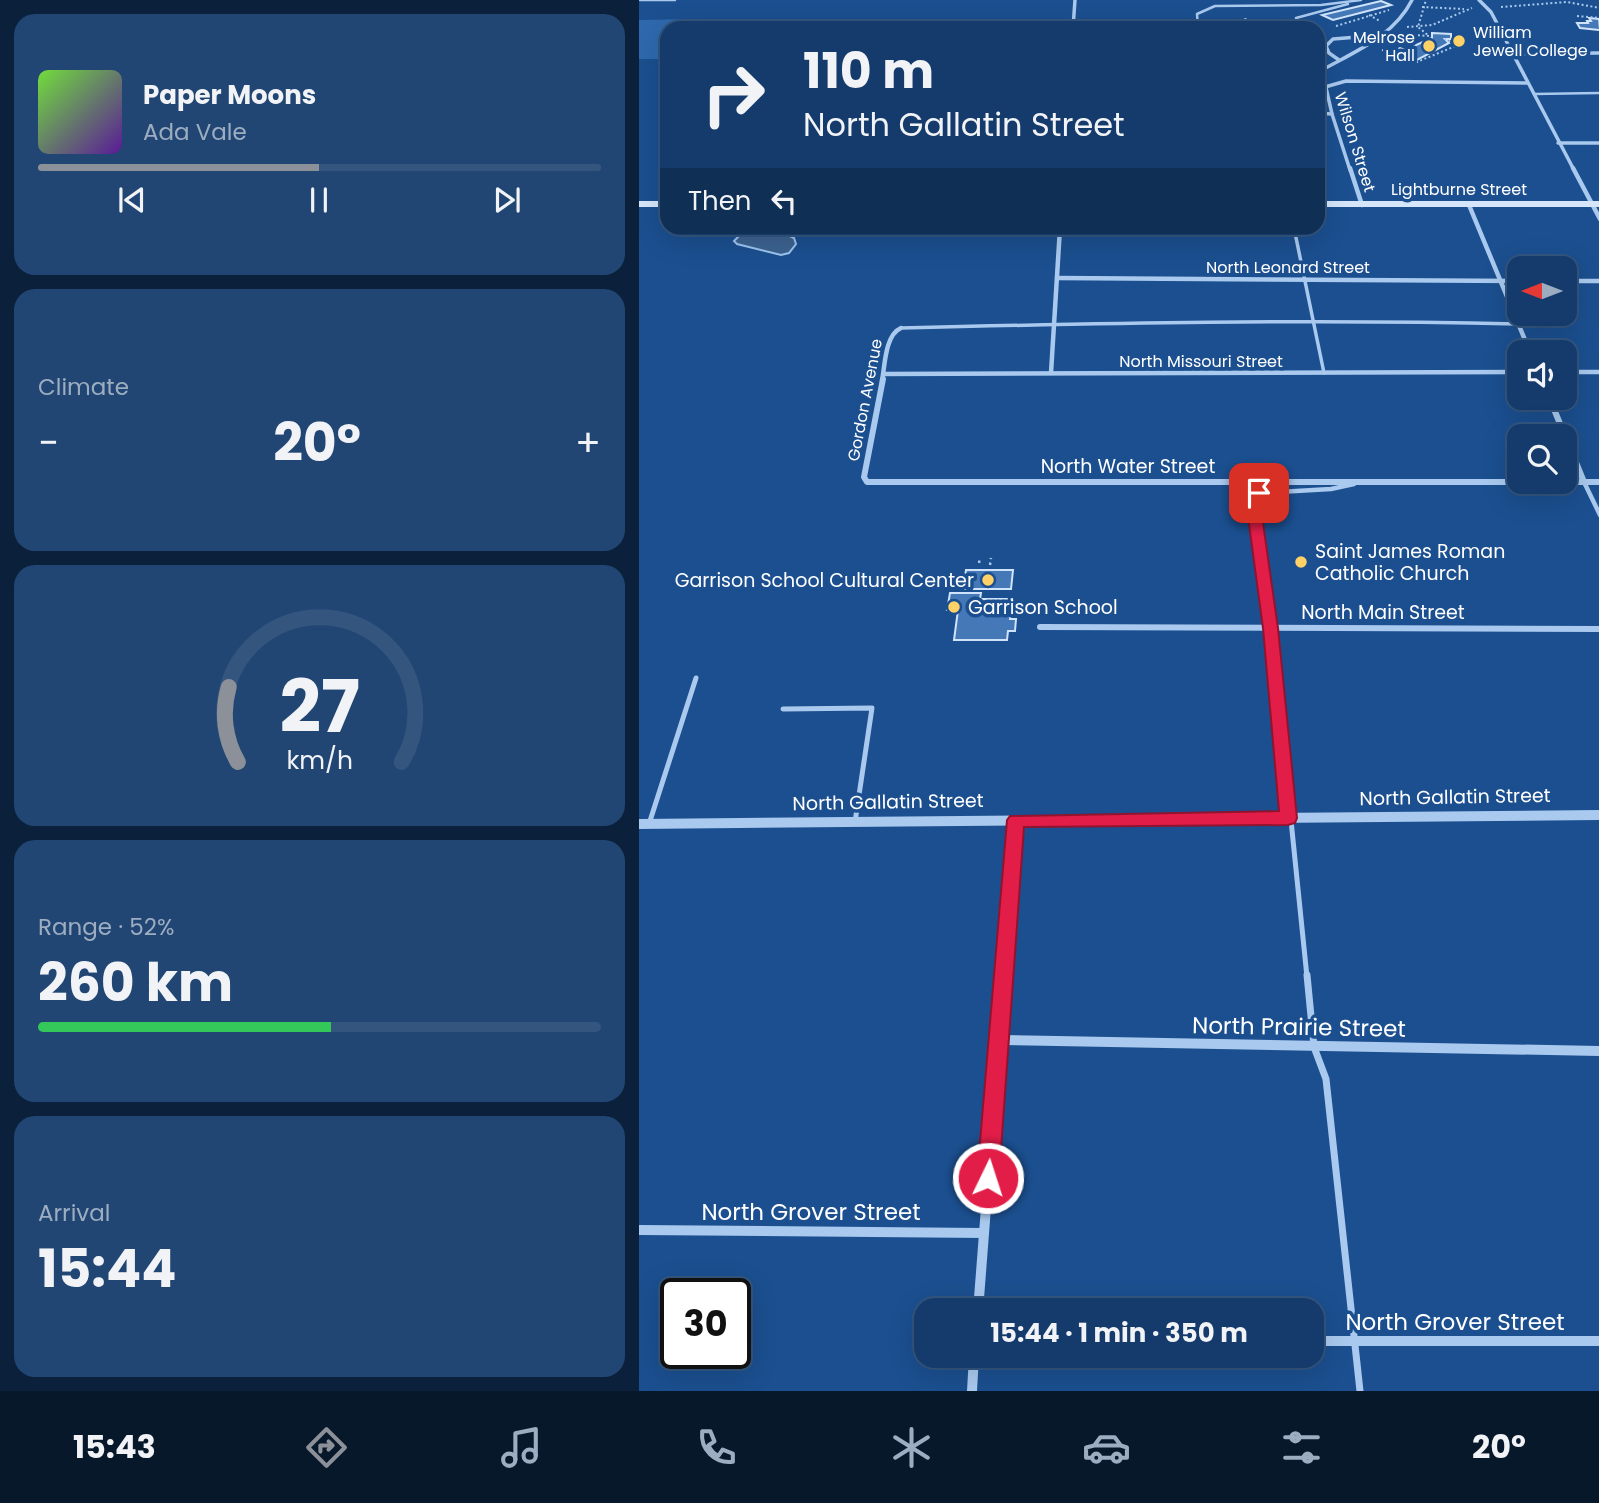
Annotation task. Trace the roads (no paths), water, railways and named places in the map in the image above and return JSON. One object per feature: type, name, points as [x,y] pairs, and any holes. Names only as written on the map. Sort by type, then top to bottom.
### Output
[{"type":"main road","points":[[639,204],[660,204]]},
{"type":"main road","name":"Lightburne Street","points":[[1325,204],[1595,204]]},
{"type":"street","points":[[1074,21],[1075,0]]},
{"type":"street","points":[[1325,67],[1384,35],[1404,16],[1412,0]]},
{"type":"street","points":[[1479,0],[1491,12],[1558,143],[1595,204],[1599,219]]},
{"type":"street","points":[[1339,60],[1329,53],[1326,46],[1333,39],[1384,35]]},
{"type":"street","points":[[1512,54],[1599,53]]},
{"type":"street","points":[[1325,87],[1346,80],[1527,83]]},
{"type":"street","name":"Wilson Street","points":[[1325,87],[1362,205]]},
{"type":"street","points":[[1325,114],[1332,114]]},
{"type":"street","points":[[1558,143],[1599,143]]},
{"type":"street","points":[[1469,205],[1507,296]]},
{"type":"street","points":[[1051,373],[1060,235]]},
{"type":"street","name":"North Leonard Street","points":[[1057,278],[1507,281]]},
{"type":"street","points":[[1577,281],[1599,281]]},
{"type":"street","name":"Gordon Avenue","points":[[867,482],[864,477],[890,340],[896,330],[901,328]]},
{"type":"street","name":"North Missouri Street","points":[[883,374],[1507,372]]},
{"type":"street","points":[[1577,372],[1599,372]]},
{"type":"street","points":[[1554,410],[1584,482]]},
{"type":"street","name":"North Water Street","points":[[867,482],[1599,482]]},
{"type":"street","name":"North Main Street","points":[[1040,627],[1599,629]]},
{"type":"street","name":"North Gallatin Street","points":[[644,824],[1599,815]]},
{"type":"street","points":[[979,1298],[1016,820]]},
{"type":"street","name":"North Prairie Street","points":[[999,1040],[1599,1051]]},
{"type":"street","name":"North Grover Street","points":[[639,1230],[984,1233]]},
{"type":"street","name":"North Grover Street","points":[[1324,1341],[1598,1344]]},
{"type":"street","points":[[971,1391],[973,1368]]},
{"type":"lane","points":[[641,1],[675,0]]},
{"type":"lane","points":[[1285,0],[1287,5]]},
{"type":"lane","points":[[1198,21],[1197,14],[1215,6],[1321,5],[1361,0]]},
{"type":"lane","points":[[1296,18],[1361,0]]},
{"type":"lane","points":[[1534,94],[1599,93]]},
{"type":"lane","points":[[1295,235],[1324,373]]},
{"type":"lane","points":[[901,328],[1392,321],[1507,324]]},
{"type":"lane","points":[[1360,1391],[1326,1079],[1314,1047],[1288,818],[1271,628],[1253,502],[1259,493],[1331,489],[1364,482]]},
{"type":"lane","points":[[1584,482],[1599,515]]},
{"type":"lane","points":[[644,824],[696,678]]},
{"type":"lane","points":[[783,709],[872,708],[855,822]]},
{"type":"place","name":"William Jewell College","points":[[1459,41]]},
{"type":"place","name":"Melrose Hall","points":[[1429,46]]},
{"type":"place","name":"Saint James Roman Catholic Church","points":[[1301,562]]},
{"type":"place","name":"Garrison School Cultural Center","points":[[988,580]]},
{"type":"place","name":"Garrison School","points":[[954,607]]}]
